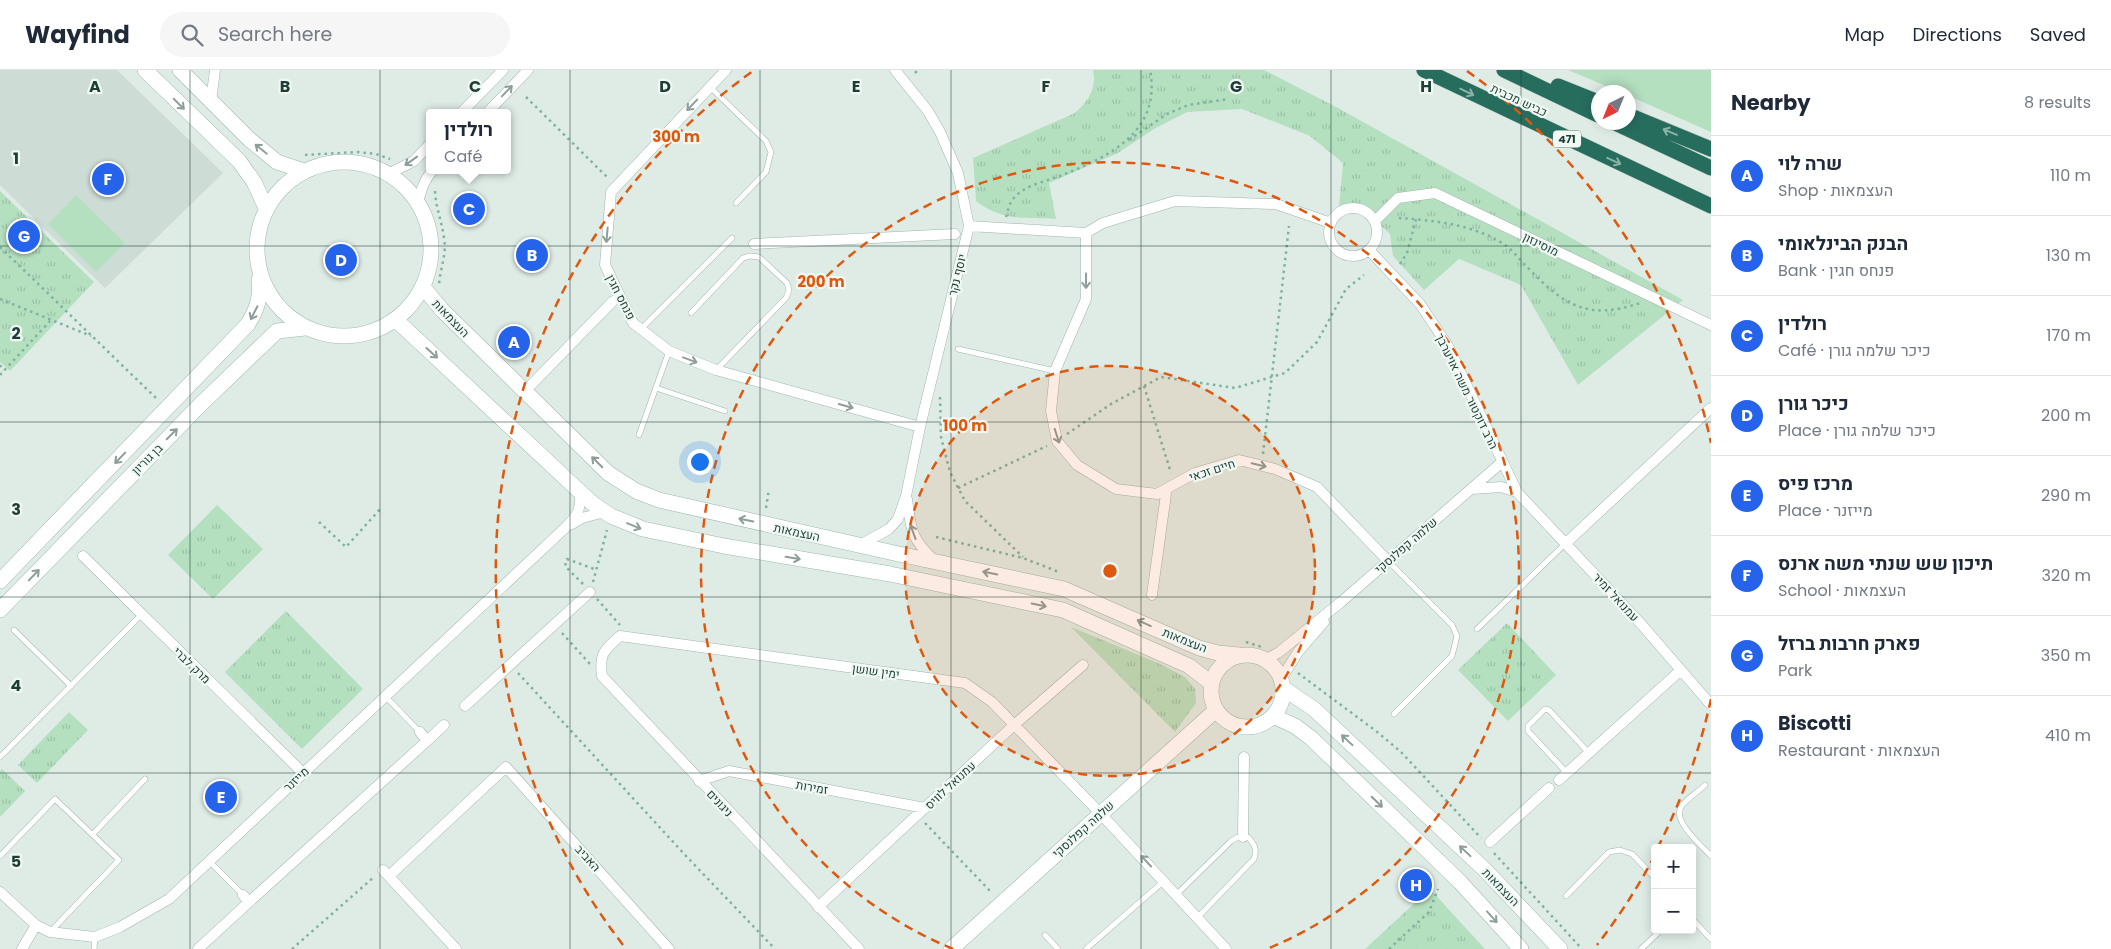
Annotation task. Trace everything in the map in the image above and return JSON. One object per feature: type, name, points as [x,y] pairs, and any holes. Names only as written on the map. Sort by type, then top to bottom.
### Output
[{"type":"highway","name":"כביש מכבית","points":[[1424,70],[1711,206]]},
{"type":"highway","name":"כביש מכבית","points":[[1504,70],[1591,113]]},
{"type":"highway","points":[[1521,70],[1591,99]]},
{"type":"highway","points":[[1636,118],[1711,149]]},
{"type":"highway","points":[[1630,130],[1711,168]]},
{"type":"highway","points":[[1648,176],[1711,210]]},
{"type":"main road","points":[[145,70],[239,161],[254,182],[266,208]]},
{"type":"main road","points":[[180,70],[248,139],[278,162],[304,171]]},
{"type":"main road","points":[[332,162],[361,163],[388,174],[405,186],[418,203],[429,230],[431,259],[423,287],[416,299],[396,320],[375,331],[352,337],[328,336],[306,328],[284,312],[267,291],[258,266],[257,236],[266,208],[282,187],[304,171],[332,162]]},
{"type":"main road","name":"בן גוריון","points":[[0,581],[248,324],[257,309],[261,294],[258,266]]},
{"type":"main road","name":"העצמאות","points":[[423,287],[442,310],[608,473],[636,491],[659,500],[709,512],[860,546],[1064,588],[1199,648],[1218,653],[1239,655]]},
{"type":"main road","name":"העצמאות","points":[[396,320],[580,492],[608,514],[643,529],[724,546],[890,574],[1063,610],[1189,666],[1211,683]]},
{"type":"main road","name":"בן גוריון","points":[[0,610],[201,404],[277,331],[306,328]]},
{"type":"main road","points":[[1250,654],[1266,659],[1277,670],[1282,683],[1279,708],[1273,716],[1258,724],[1242,726],[1232,724],[1216,710],[1212,701],[1211,683],[1215,673],[1229,659],[1239,655],[1250,654]]},
{"type":"main road","name":"העצמאות","points":[[1282,683],[1314,709],[1471,856],[1560,949]]},
{"type":"main road","name":"שלמה קפלנסקי","points":[[951,949],[1216,710]]},
{"type":"main road","points":[[1273,716],[1295,726],[1311,738],[1460,882],[1521,949]]},
{"type":"street","points":[[211,101],[215,70]]},
{"type":"street","points":[[491,109],[528,70]]},
{"type":"street","name":"פנחס חגין","points":[[726,70],[611,192],[605,265],[633,323],[670,351],[716,370],[920,427]]},
{"type":"street","name":"יוסף נקר","points":[[860,546],[889,530],[898,519],[906,496],[920,427],[969,226],[958,173],[940,132],[928,111],[895,70]]},
{"type":"street","points":[[465,109],[499,71]]},
{"type":"street","points":[[388,174],[414,161],[426,148]]},
{"type":"street","points":[[418,203],[421,189],[430,174]]},
{"type":"street","name":"מוסינזון","points":[[1375,222],[1398,198],[1434,193],[1711,326]]},
{"type":"street","points":[[969,226],[1086,233],[1104,223],[1175,201],[1276,204],[1331,223]]},
{"type":"street","points":[[1350,208],[1364,211],[1375,222],[1377,236],[1369,250],[1355,256],[1340,251],[1334,246],[1331,238],[1331,223],[1342,211],[1350,208]]},
{"type":"street","name":"חיים זכאי","points":[[1086,233],[1086,299],[1055,371],[1051,411],[1057,441],[1077,465],[1116,489],[1157,494],[1195,473],[1239,460],[1275,468],[1316,487],[1388,561]]},
{"type":"street","points":[[754,244],[955,234]]},
{"type":"street","name":"הרב דוקטור משה אויערבך","points":[[1369,250],[1420,304],[1448,346],[1517,492]]},
{"type":"street","points":[[531,385],[613,301]]},
{"type":"street","points":[[1566,543],[1711,408]]},
{"type":"street","name":"שלמה קפלנסקי","points":[[1266,659],[1278,653],[1341,602],[1502,462]]},
{"type":"street","points":[[1472,489],[1501,488],[1517,492]]},
{"type":"street","name":"מייזנר","points":[[0,892],[36,925],[50,932],[95,937],[120,927],[169,899],[565,528],[578,515],[580,492]]},
{"type":"street","name":"עמנואל זמיר","points":[[1517,492],[1566,543],[1711,705]]},
{"type":"street","points":[[1152,595],[1166,494]]},
{"type":"street","name":"יוסף נקר","points":[[906,496],[912,531],[920,547],[936,562]]},
{"type":"street","name":"מייזנר","points":[[565,528],[582,518],[608,514]]},
{"type":"street","name":"מרק לברי","points":[[82,556],[303,772]]},
{"type":"street","points":[[465,706],[590,592]]},
{"type":"street","name":"שלמה קפלנסקי","points":[[1282,683],[1298,652],[1341,602]]},
{"type":"street","points":[[602,676],[600,661],[605,649],[620,636]]},
{"type":"street","name":"ימין שושן","points":[[620,636],[965,683],[992,702],[1100,813],[1226,949]]},
{"type":"street","name":"עמנואל לוויס","points":[[818,907],[1014,725],[1083,666]]},
{"type":"street","points":[[1559,780],[1681,670]]},
{"type":"street","name":"ניגונים","points":[[602,676],[859,949]]},
{"type":"street","points":[[198,949],[246,898],[444,725]]},
{"type":"street","points":[[420,732],[427,741]]},
{"type":"street","points":[[1243,837],[1244,757]]},
{"type":"street","name":"האביב","points":[[386,873],[506,768],[669,949]]},
{"type":"street","name":"זמירות","points":[[699,780],[729,772],[921,811]]},
{"type":"street","points":[[1490,842],[1549,788]]},
{"type":"street","points":[[386,873],[456,949]]},
{"type":"street","points":[[22,949],[36,925]]},
{"type":"lane","points":[[710,87],[766,141],[771,152],[766,172],[736,203]]},
{"type":"lane","points":[[641,329],[732,238]]},
{"type":"lane","points":[[690,313],[743,258],[750,256],[759,257],[787,283],[789,290],[786,298],[716,370]]},
{"type":"lane","points":[[958,348],[1055,371]]},
{"type":"lane","points":[[639,435],[670,351]]},
{"type":"lane","points":[[656,388],[725,410]]},
{"type":"lane","points":[[1477,629],[1566,543]]},
{"type":"lane","points":[[1388,561],[1452,625],[1457,636],[1452,656],[1394,714]]},
{"type":"lane","points":[[0,757],[141,615]]},
{"type":"lane","points":[[14,630],[71,686]]},
{"type":"lane","points":[[385,695],[420,732]]},
{"type":"lane","points":[[1567,773],[1528,731],[1528,726],[1545,709],[1549,710],[1589,753]]},
{"type":"lane","points":[[0,745],[6,751]]},
{"type":"lane","points":[[93,834],[145,779]]},
{"type":"lane","points":[[1705,785],[1681,807],[1679,814],[1680,822],[1711,856]]},
{"type":"lane","points":[[0,856],[55,798],[119,860],[50,932]]},
{"type":"lane","points":[[1176,894],[1231,841],[1238,837],[1248,837],[1255,845],[1254,859],[1198,917]]},
{"type":"lane","points":[[1566,896],[1609,852],[1620,850],[1632,854],[1651,874]]},
{"type":"lane","points":[[209,861],[246,898]]},
{"type":"lane","points":[[1086,949],[1164,881]]},
{"type":"lane","points":[[1696,923],[1711,939]]},
{"type":"lane","points":[[1045,934],[1058,949]]},
{"type":"lane","points":[[1641,949],[1657,934]]},
{"type":"lane","points":[[94,949],[95,937]]},
{"type":"path","points":[[1123,144],[1140,127],[1150,110],[1154,87],[1150,70]]},
{"type":"path","points":[[526,97],[611,181]]},
{"type":"path","points":[[1006,217],[1013,199],[1028,188],[1089,165],[1167,114],[1188,105],[1229,99]]},
{"type":"path","points":[[301,155],[357,152],[376,154],[390,159],[399,158]]},
{"type":"path","points":[[435,192],[436,207],[444,238],[444,264],[439,291]]},
{"type":"path","points":[[1399,218],[1416,219],[1481,232],[1506,245],[1551,292],[1575,307],[1603,311],[1627,308],[1644,302]]},
{"type":"path","points":[[1400,264],[1407,253],[1416,219]]},
{"type":"path","points":[[1263,456],[1289,226]]},
{"type":"path","points":[[0,247],[167,409]]},
{"type":"path","points":[[958,488],[1057,441],[1111,404],[1161,377],[1236,388],[1285,373],[1317,342],[1346,289],[1364,275]]},
{"type":"path","points":[[0,299],[94,337]]},
{"type":"path","points":[[0,375],[50,320]]},
{"type":"path","points":[[0,365],[3,371]]},
{"type":"path","points":[[1144,386],[1175,484]]},
{"type":"path","points":[[936,537],[1023,558],[1018,550],[964,502],[950,472],[941,437],[940,390]]},
{"type":"path","points":[[766,508],[769,489]]},
{"type":"path","points":[[318,522],[346,547],[382,507]]},
{"type":"path","points":[[762,512],[771,513]]},
{"type":"path","points":[[608,514],[597,570],[567,560],[565,566],[620,624],[620,636]]},
{"type":"path","points":[[554,624],[602,676]]},
{"type":"path","points":[[510,664],[686,856],[775,949]]},
{"type":"path","points":[[921,811],[1001,903]]},
{"type":"path","points":[[292,949],[386,873]]},
{"type":"path","points":[[1388,949],[1429,912],[1438,889]]},
{"type":"shaded area","points":[[0,70],[117,70],[223,173],[105,288],[0,185]]},
{"type":"green space","points":[[1093,70],[1264,70],[1338,108],[1683,300],[1578,385],[1521,285],[1459,259],[1424,290],[1393,256],[1390,234],[1366,212],[1339,206],[1343,163],[1310,136],[1242,109],[1187,112],[1154,129],[1118,153],[1049,183],[1056,219],[1024,218],[1005,215],[986,208],[976,201],[973,158],[1075,113],[1090,94],[1094,83]]},
{"type":"green space","points":[[1568,70],[1711,70],[1711,132],[1636,99],[1636,85],[1603,85]]},
{"type":"green space","points":[[0,191],[94,282],[10,371],[0,362]]},
{"type":"green space","points":[[76,195],[125,243],[96,272],[48,224]]},
{"type":"green space","points":[[217,505],[263,549],[213,599],[168,555]]},
{"type":"green space","points":[[286,611],[363,689],[302,749],[225,672]]},
{"type":"green space","points":[[1507,623],[1556,675],[1508,721],[1458,670]]},
{"type":"green space","points":[[1071,627],[1158,663],[1185,677],[1195,689],[1196,703],[1175,732]]},
{"type":"green space","points":[[69,712],[88,730],[37,783],[18,765]]},
{"type":"green space","points":[[2,769],[25,791],[0,817],[0,771]]},
{"type":"green space","points":[[1430,889],[1485,949],[1365,949]]},
{"type":"place","name":"תיכון שש שנתי משה ארנס","points":[[108,179]]},
{"type":"place","name":"רולדין","points":[[469,209]]},
{"type":"place","name":"פארק חרבות ברזל","points":[[24,236]]},
{"type":"place","name":"הבנק הבינלאומי","points":[[532,255]]},
{"type":"place","name":"כיכר גורן","points":[[341,260]]},
{"type":"place","name":"שרה לוי","points":[[514,342]]},
{"type":"place","name":"מרכז פיס","points":[[221,797]]},
{"type":"place","name":"Biscotti","points":[[1416,885]]}]
